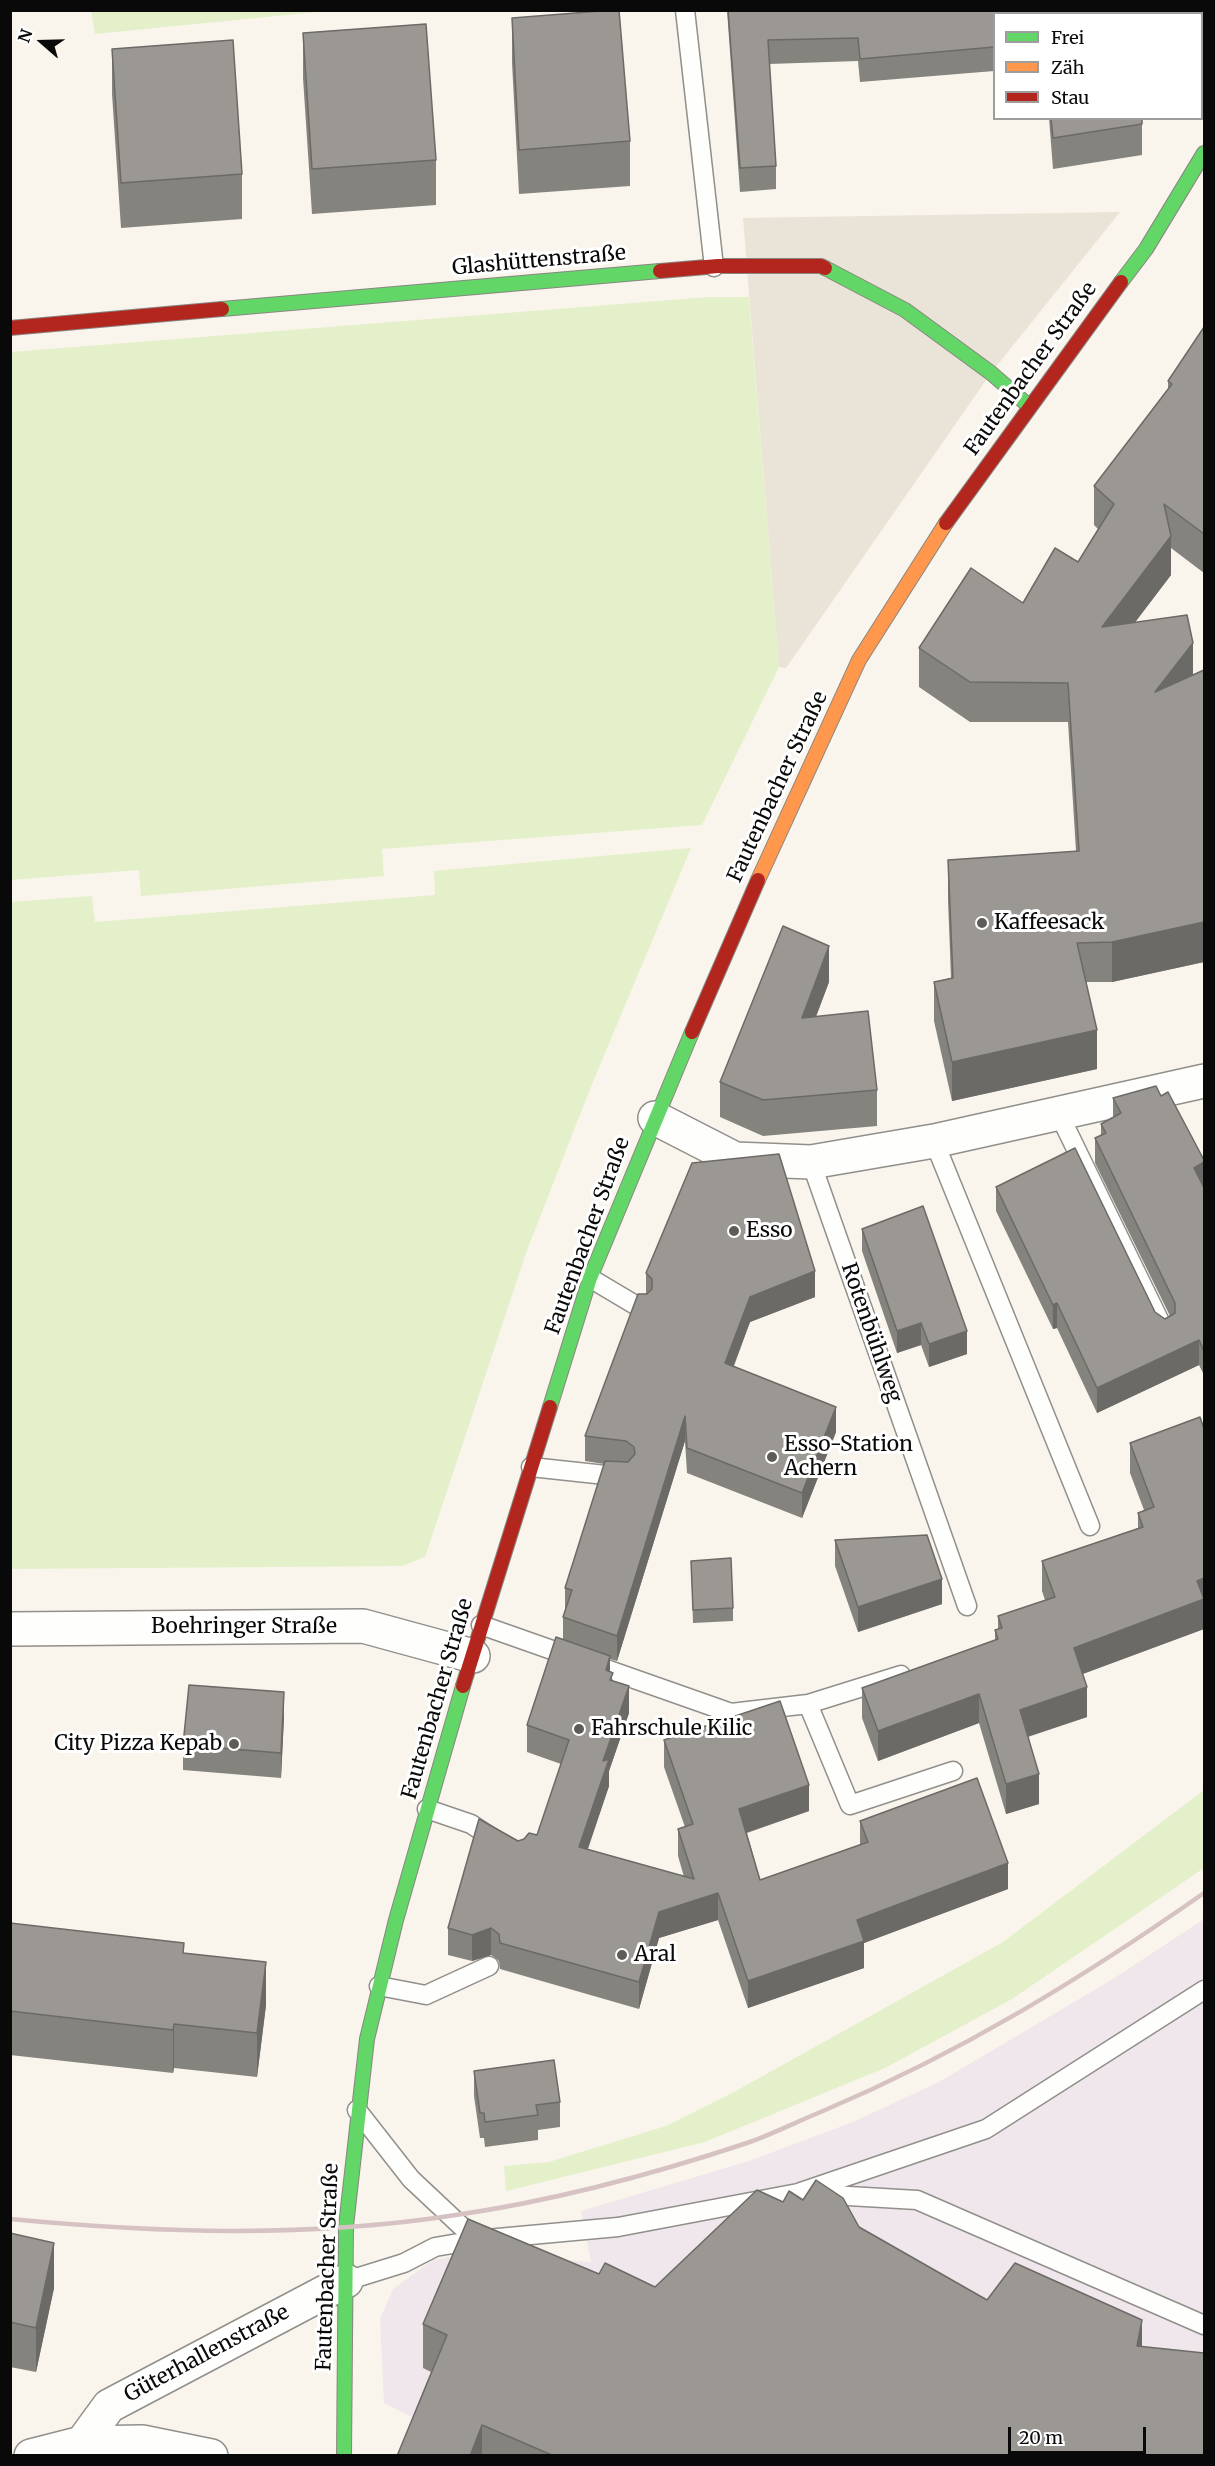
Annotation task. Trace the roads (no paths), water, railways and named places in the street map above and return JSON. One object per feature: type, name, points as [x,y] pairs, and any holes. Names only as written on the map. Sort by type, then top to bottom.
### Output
[{"type":"street","name":"Fautenbacher Straße","points":[[344,2456],[345,2226],[367,2038],[427,1809],[481,1625],[590,1278],[655,1118],[777,836],[859,660],[922,558],[1029,406],[1146,249],[1204,153]]},
{"type":"street","name":"Glashüttenstraße","points":[[10,328],[714,267],[821,266],[904,310],[991,373],[1029,406]]},
{"type":"street","points":[[655,1118],[735,1159],[811,1162],[934,1140],[1204,1082]]},
{"type":"street","name":"Boehringer Straße","points":[[10,1629],[363,1626],[473,1656]]},
{"type":"street","name":"Güterhallenstraße","points":[[82,2443],[109,2406],[346,2281]]},
{"type":"street","points":[[30,2456],[82,2443],[142,2442],[211,2456]]},
{"type":"lane","points":[[685,10],[714,267]]},
{"type":"lane","points":[[1059,1114],[1166,1332]]},
{"type":"lane","points":[[934,1140],[1090,1526]]},
{"type":"lane","name":"Rotenbühlweg","points":[[811,1162],[967,1606]]},
{"type":"lane","points":[[590,1278],[642,1309]]},
{"type":"lane","points":[[531,1467],[624,1477]]},
{"type":"lane","points":[[481,1625],[731,1713],[808,1704],[922,1669]]},
{"type":"lane","points":[[808,1704],[850,1805],[953,1771]]},
{"type":"lane","points":[[427,1809],[471,1824],[509,1850]]},
{"type":"lane","points":[[379,1986],[426,1995],[489,1966]]},
{"type":"lane","points":[[346,2281],[404,2263],[435,2247],[476,2240],[618,2227],[798,2193],[986,2129],[1204,1990]]},
{"type":"lane","points":[[357,2110],[411,2179],[476,2240]]},
{"type":"lane","points":[[798,2193],[917,2200],[1204,2325]]},
{"type":"railway","points":[[10,2219],[177,2230],[233,2231],[345,2227],[401,2222],[492,2209],[639,2176],[757,2139],[924,2064],[1020,2012],[1066,1984],[1204,1893]]},
{"type":"place","name":"Kaffeesack","points":[[982,923]]},
{"type":"place","name":"Esso","points":[[734,1231]]},
{"type":"place","name":"Esso-Station Achern","points":[[772,1457]]},
{"type":"place","name":"Fahrschule Kilic","points":[[579,1729]]},
{"type":"place","name":"City Pizza Kepab","points":[[234,1744]]},
{"type":"place","name":"Aral","points":[[622,1955]]}]
